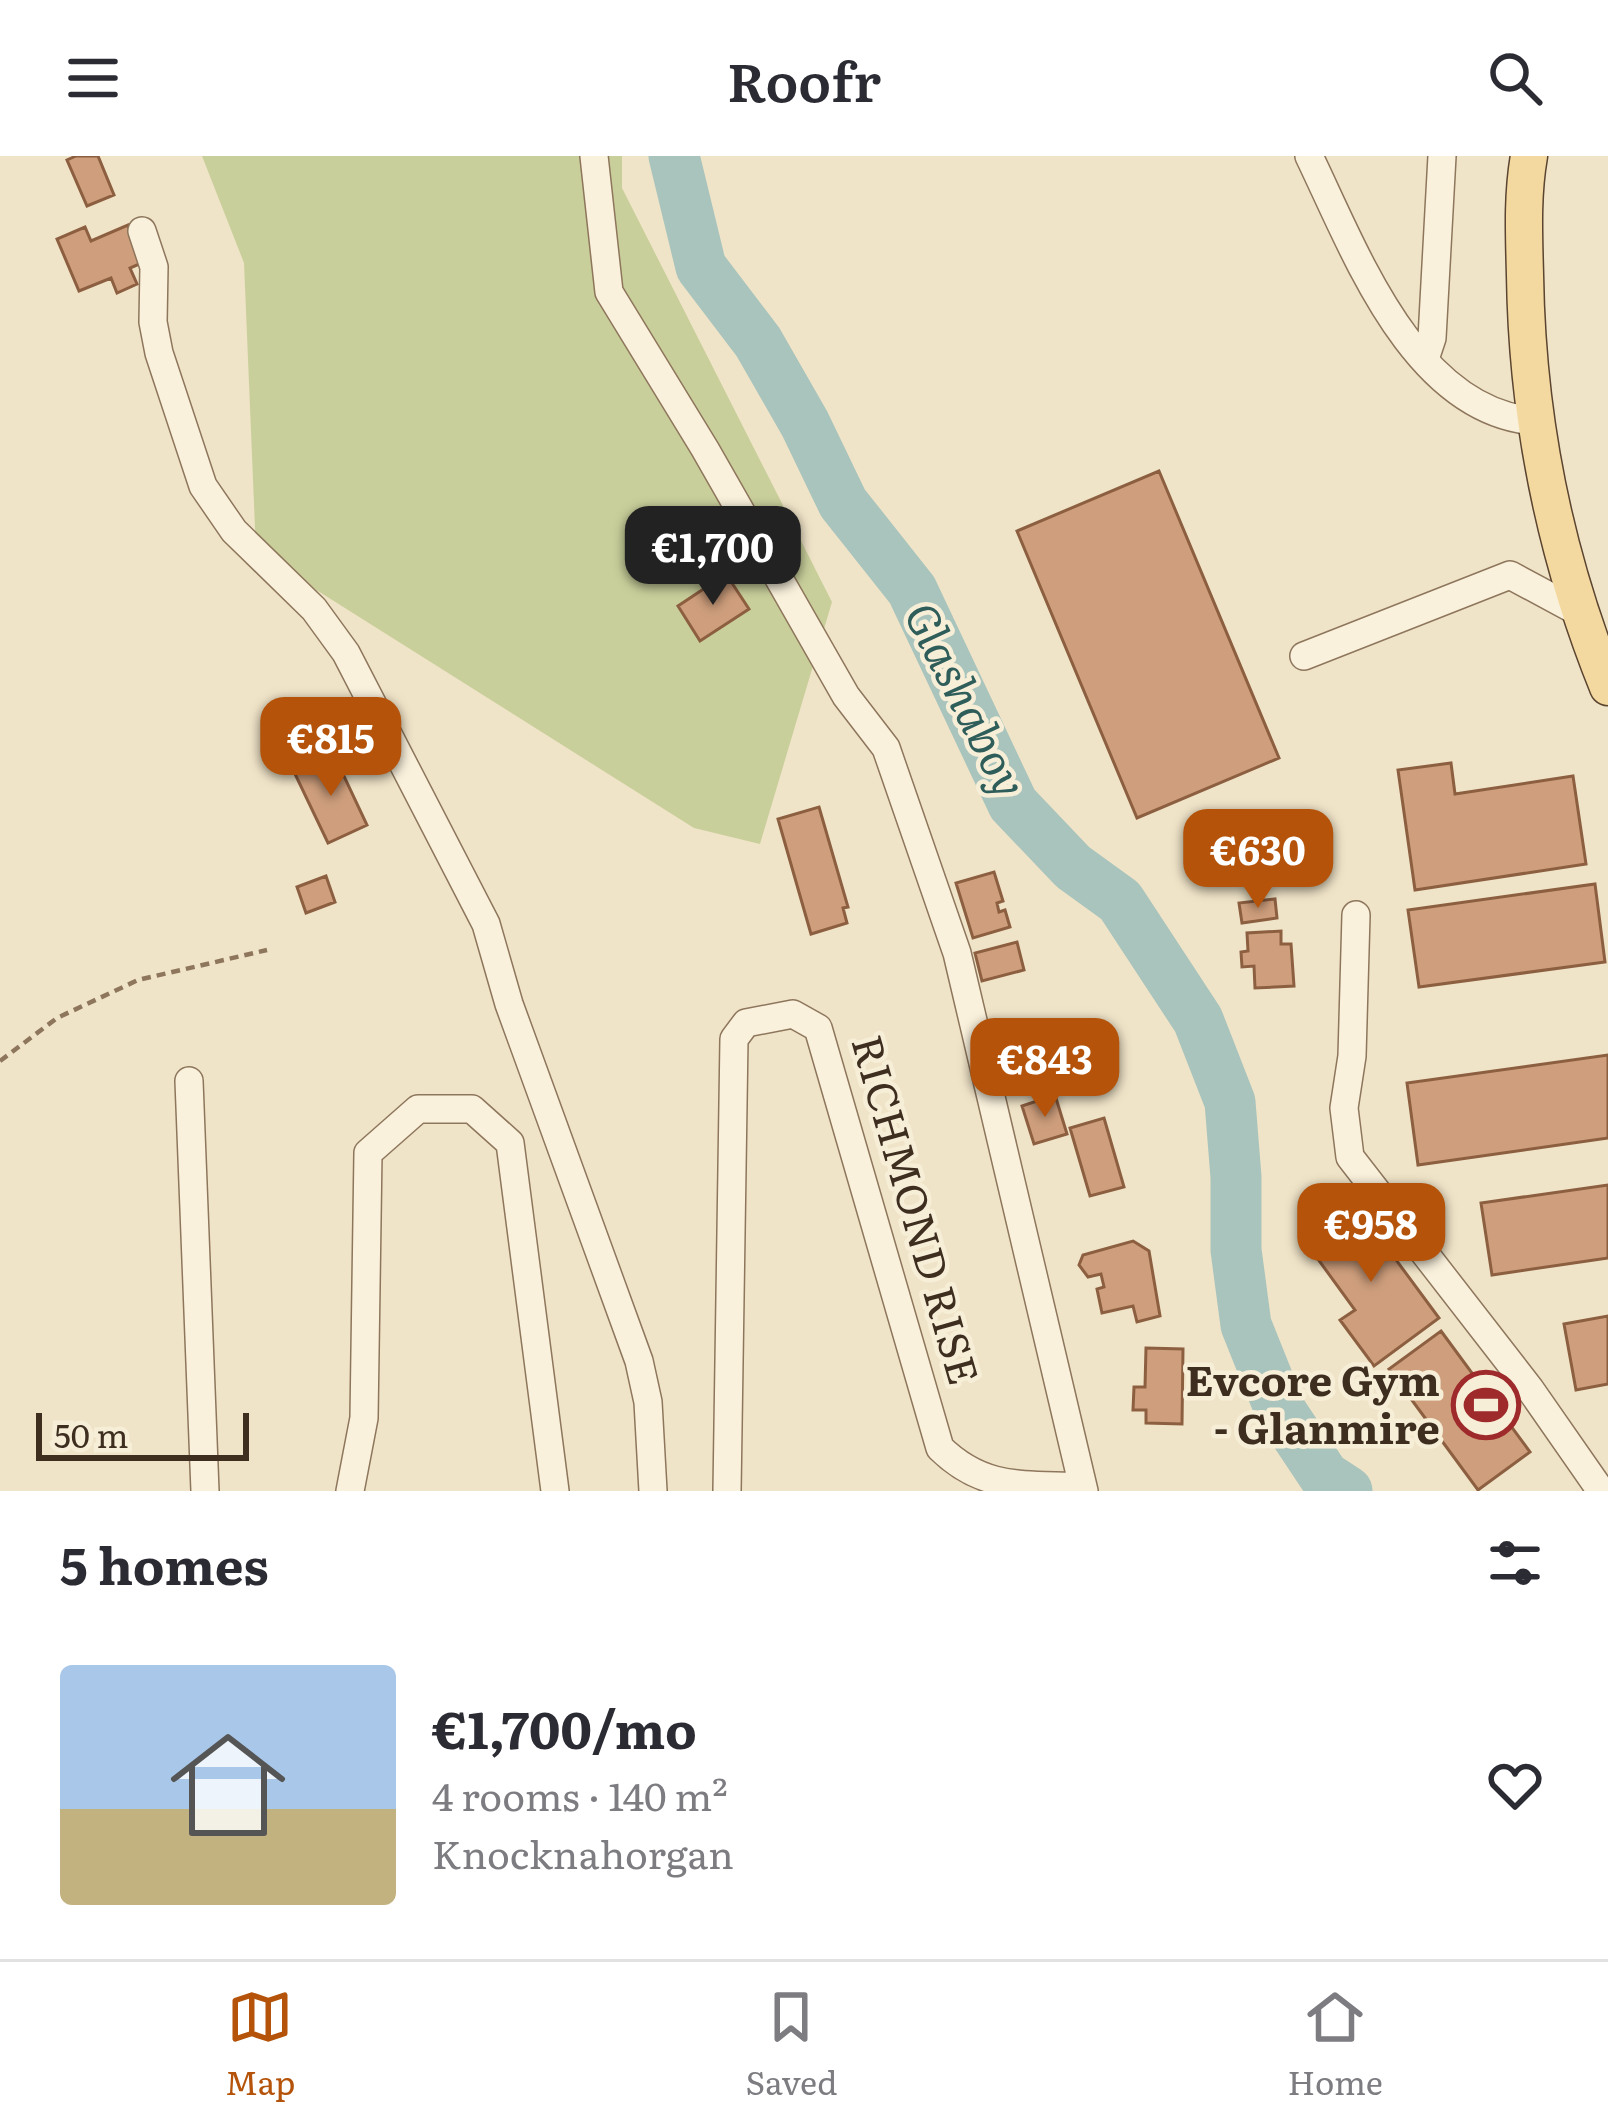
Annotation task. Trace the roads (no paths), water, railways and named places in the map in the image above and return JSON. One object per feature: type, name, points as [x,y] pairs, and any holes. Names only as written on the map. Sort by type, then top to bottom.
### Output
[{"type":"main road","points":[[1529,156],[1523,187],[1525,297],[1534,422],[1577,611],[1608,687]]},
{"type":"street","points":[[594,156],[609,292],[847,696],[886,748],[957,953],[1084,1489]]},
{"type":"street","points":[[1309,156],[1384,310],[1425,359],[1472,403],[1506,419],[1534,422]]},
{"type":"street","points":[[1425,359],[1432,338],[1442,156]]},
{"type":"street","points":[[142,231],[154,267],[153,322],[159,353],[203,486],[234,531],[314,609],[346,653],[486,924],[509,1004],[639,1361],[648,1402],[653,1491]]},
{"type":"street","points":[[1304,656],[1510,575],[1577,611]]},
{"type":"street","points":[[1356,915],[1352,1056],[1344,1108],[1350,1156],[1530,1389],[1601,1491]]},
{"type":"street","name":"RICHMOND RISE","points":[[728,1491],[734,1040],[746,1023],[793,1014],[818,1028],[940,1448],[963,1471],[997,1483],[1084,1489]]},
{"type":"street","points":[[190,1081],[205,1491]]},
{"type":"street","points":[[350,1491],[364,1418],[368,1153],[418,1109],[472,1109],[510,1143],[555,1491]]},
{"type":"waterway","name":"Glashaboy","points":[[674,156],[701,267],[758,342],[843,503],[912,590],[1013,804],[1073,867],[1120,901],[1198,1020],[1230,1102],[1236,1250],[1246,1325],[1280,1410],[1324,1476],[1347,1491]]},
{"type":"place","name":"Evcore Gym - Glanmire","points":[[1486,1405]]}]
